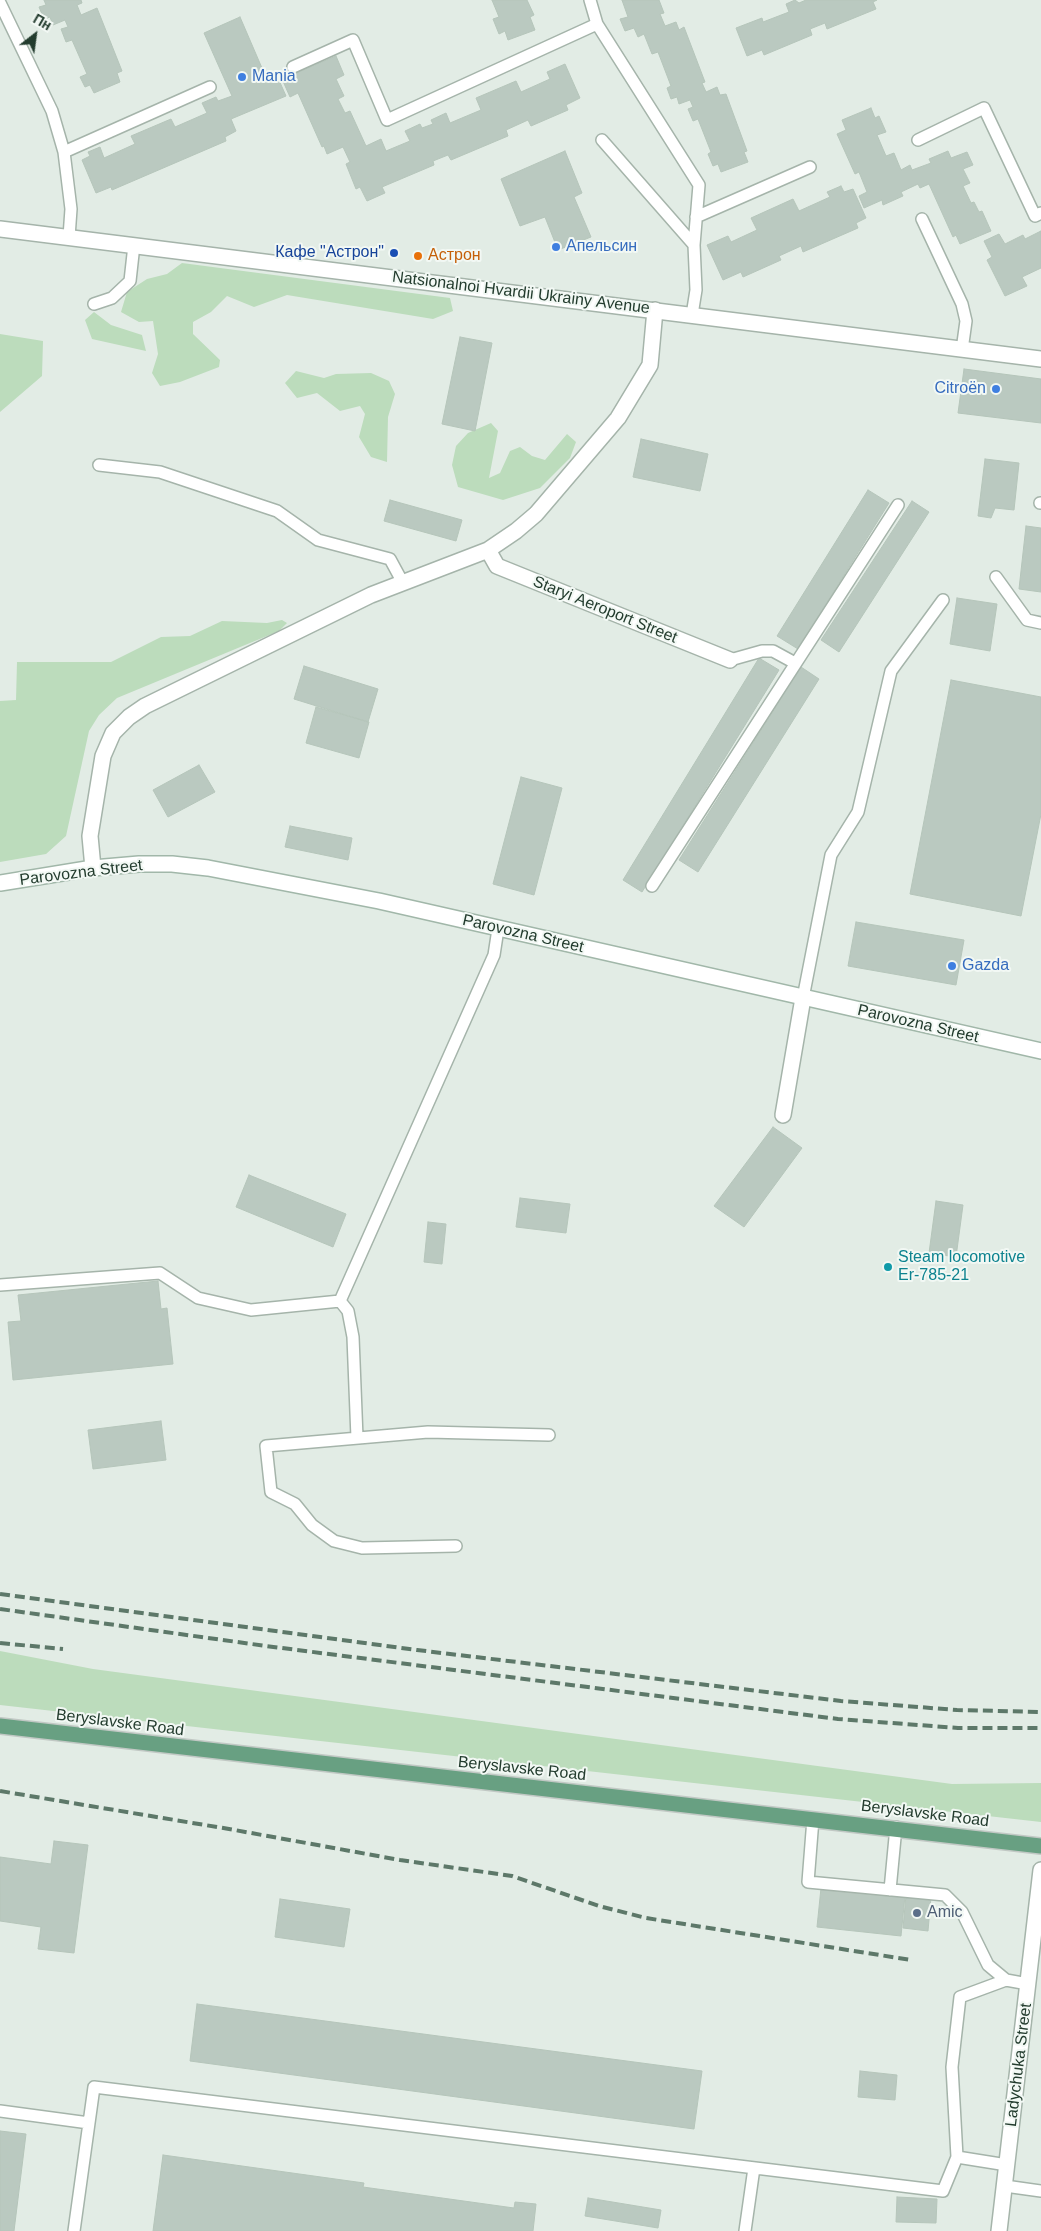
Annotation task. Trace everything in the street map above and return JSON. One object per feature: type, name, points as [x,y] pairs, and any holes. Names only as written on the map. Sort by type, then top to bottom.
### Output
[{"type":"main road","name":"Beryslavske Road","points":[[0,1726],[1041,1846]]},
{"type":"street","name":"Natsionalnoi Hvardii Ukrainy Avenue","points":[[0,228],[1041,359]]},
{"type":"street","points":[[93,868],[90,836],[103,756],[113,733],[128,717],[145,706],[371,595],[488,550],[516,531],[536,514],[618,418],[650,366],[655,310]]},
{"type":"street","name":"Staryi Aeroport Street","points":[[488,550],[497,566],[730,660]]},
{"type":"street","name":"Parovozna Street","points":[[0,883],[93,868],[172,864],[208,868],[379,901],[1041,1052]]},
{"type":"street","points":[[783,1115],[803,998]]},
{"type":"street","name":"Ladychuka Street","points":[[999,2231],[1041,1870]]},
{"type":"lane","points":[[590,0],[597,24],[699,185],[694,246],[696,290],[692,315]]},
{"type":"lane","points":[[0,3],[52,110],[64,152],[71,209],[69,237]]},
{"type":"lane","points":[[293,67],[353,40],[387,120],[597,24]]},
{"type":"lane","points":[[64,152],[210,87]]},
{"type":"lane","points":[[918,140],[984,108],[1035,216],[1041,214]]},
{"type":"lane","points":[[602,140],[694,246]]},
{"type":"lane","points":[[696,217],[810,167]]},
{"type":"lane","points":[[922,219],[962,304],[966,321],[962,350]]},
{"type":"lane","points":[[94,304],[112,298],[130,281],[134,245]]},
{"type":"lane","points":[[99,465],[160,472],[276,511],[318,540],[390,559],[403,583]]},
{"type":"lane","points":[[652,886],[898,505]]},
{"type":"lane","points":[[996,577],[1027,620],[1041,622]]},
{"type":"lane","points":[[803,998],[831,855],[858,812],[891,671],[943,600]]},
{"type":"lane","points":[[730,660],[762,651],[773,651],[795,663]]},
{"type":"lane","points":[[340,1301],[494,955],[498,929]]},
{"type":"lane","points":[[0,1285],[160,1273],[198,1298],[251,1310],[340,1301]]},
{"type":"lane","points":[[340,1301],[348,1311],[354,1345],[357,1438]]},
{"type":"lane","points":[[456,1546],[362,1548],[334,1541],[312,1525],[295,1504],[271,1492],[266,1446],[428,1432],[549,1435]]},
{"type":"lane","points":[[813,1819],[808,1882],[945,1895],[962,1912],[988,1965],[1006,1980],[1028,1984]]},
{"type":"lane","points":[[890,1890],[896,1828]]},
{"type":"lane","points":[[74,2231],[94,2087],[943,2191],[957,2157],[952,2067],[960,1997],[1006,1980]]},
{"type":"lane","points":[[0,2111],[89,2123]]},
{"type":"lane","points":[[957,2157],[1007,2165]]},
{"type":"lane","points":[[745,2231],[754,2168]]},
{"type":"lane","points":[[1005,2186],[1041,2191]]},
{"type":"green space","points":[[182,263],[450,298],[453,311],[433,319],[287,295],[254,307],[227,296],[211,312],[193,322],[193,334],[220,360],[219,367],[180,382],[160,386],[152,373],[158,354],[153,321],[139,322],[121,312],[127,292],[147,279],[167,274]]},
{"type":"green space","points":[[94,312],[111,325],[142,335],[146,351],[92,339],[85,320]]},
{"type":"green space","points":[[0,334],[43,341],[42,376],[0,412]]},
{"type":"green space","points":[[296,371],[324,378],[336,374],[371,373],[389,381],[395,394],[388,417],[387,462],[371,457],[359,437],[365,414],[360,406],[340,411],[317,393],[297,398],[285,383]]},
{"type":"green space","points":[[491,423],[498,431],[489,478],[500,473],[510,451],[520,447],[532,456],[545,460],[567,434],[576,442],[570,458],[540,488],[503,500],[458,487],[452,465],[456,446],[468,433]]},
{"type":"green space","points":[[282,620],[287,623],[279,631],[117,698],[99,715],[89,731],[66,836],[46,854],[0,862],[0,701],[16,700],[17,662],[111,662],[161,637],[190,636],[222,621],[267,623]]},
{"type":"green space","points":[[0,1651],[93,1669],[952,1784],[1041,1783],[1041,1822],[0,1705]]},
{"type":"building","points":[[44,0],[81,0],[82,3],[77,5],[81,15],[97,8],[122,71],[117,73],[120,82],[94,93],[90,85],[85,87],[80,77],[87,74],[72,40],[66,42],[61,29],[68,27],[65,20],[53,25],[50,17],[44,19],[39,7],[46,5]]},
{"type":"building","points":[[492,0],[527,0],[534,15],[530,17],[535,30],[508,40],[505,31],[499,34],[493,19],[499,17]]},
{"type":"building","points":[[622,0],[659,0],[664,13],[660,14],[665,26],[676,22],[679,30],[684,27],[705,82],[702,83],[706,92],[717,87],[720,95],[726,94],[747,151],[744,152],[748,162],[721,172],[718,164],[713,166],[708,154],[711,152],[698,119],[693,121],[688,109],[693,107],[690,100],[679,104],[677,97],[671,99],[667,88],[671,86],[658,52],[652,54],[644,34],[638,37],[634,28],[625,31],[620,19],[628,17]]},
{"type":"building","points":[[795,0],[799,3],[806,0],[877,0],[873,2],[876,9],[827,29],[825,23],[810,29],[812,35],[764,55],[762,50],[747,56],[736,28],[762,18],[763,22],[789,12],[786,4]]},
{"type":"building","points":[[240,17],[268,82],[278,78],[286,96],[231,119],[236,131],[225,137],[226,141],[112,190],[111,187],[96,193],[82,160],[90,156],[88,152],[100,147],[104,158],[135,144],[131,136],[171,119],[175,127],[207,113],[202,103],[216,97],[218,101],[232,96],[204,33]]},
{"type":"building","points":[[336,56],[344,75],[336,79],[344,96],[338,99],[345,113],[350,111],[366,146],[381,139],[386,151],[410,141],[405,131],[420,124],[422,128],[433,124],[431,120],[446,113],[450,123],[481,110],[476,98],[516,81],[521,92],[550,79],[547,72],[565,64],[580,98],[566,105],[568,110],[531,126],[528,120],[506,130],[508,136],[451,160],[448,155],[433,161],[434,165],[382,187],[385,193],[367,201],[360,187],[356,189],[346,164],[350,162],[343,147],[327,154],[324,146],[322,147],[298,93],[290,97],[282,79]]},
{"type":"building","points":[[871,108],[875,118],[879,116],[886,132],[877,135],[886,156],[894,153],[901,170],[910,165],[912,170],[931,163],[929,159],[948,151],[951,158],[967,152],[973,165],[963,169],[970,183],[963,186],[971,203],[974,202],[979,212],[982,211],[991,231],[960,244],[956,235],[953,237],[929,184],[920,188],[918,184],[901,192],[903,196],[883,205],[882,200],[864,208],[859,196],[867,192],[859,172],[855,174],[837,134],[846,130],[842,120]]},
{"type":"building","points":[[565,151],[582,193],[574,197],[591,237],[558,250],[545,217],[520,226],[501,179]]},
{"type":"building","points":[[841,186],[844,192],[853,189],[866,218],[856,223],[858,228],[803,252],[801,246],[779,256],[781,260],[743,277],[741,272],[723,280],[707,245],[728,236],[731,242],[757,230],[751,218],[793,199],[799,211],[830,197],[827,192]]},
{"type":"building","points":[[1041,231],[1041,268],[1022,277],[1027,286],[1005,296],[987,260],[992,257],[984,241],[999,234],[1005,244],[1023,235],[1025,239]]},
{"type":"building","points":[[460,337],[492,343],[475,431],[442,424]]},
{"type":"building","points":[[964,369],[1041,379],[1041,423],[958,413]]},
{"type":"building","points":[[641,439],[708,454],[700,491],[633,477]]},
{"type":"building","points":[[985,459],[1019,463],[1014,510],[995,508],[991,518],[978,516]]},
{"type":"building","points":[[868,490],[889,503],[798,649],[777,636]]},
{"type":"building","points":[[390,500],[462,520],[456,541],[384,521]]},
{"type":"building","points":[[912,501],[929,512],[839,652],[821,640]]},
{"type":"building","points":[[1026,526],[1041,528],[1041,592],[1019,589]]},
{"type":"building","points":[[957,598],[997,604],[990,651],[950,644]]},
{"type":"building","points":[[759,658],[779,670],[642,892],[623,880]]},
{"type":"building","points":[[304,666],[378,689],[368,722],[294,699]]},
{"type":"building","points":[[801,667],[819,679],[698,872],[679,860]]},
{"type":"building","points":[[951,680],[1041,697],[1041,814],[1021,916],[910,894]]},
{"type":"building","points":[[316,707],[369,722],[359,758],[306,743]]},
{"type":"building","points":[[199,765],[215,792],[168,817],[153,790]]},
{"type":"building","points":[[521,777],[562,788],[534,895],[493,884]]},
{"type":"building","points":[[290,826],[352,838],[348,860],[285,847]]},
{"type":"building","points":[[856,922],[964,940],[956,985],[848,966]]},
{"type":"building","points":[[773,1127],[802,1148],[744,1227],[714,1206]]},
{"type":"building","points":[[249,1175],[346,1214],[333,1247],[236,1207]]},
{"type":"building","points":[[520,1198],[570,1204],[566,1233],[516,1227]]},
{"type":"building","points":[[936,1201],[963,1205],[956,1257],[929,1253]]},
{"type":"building","points":[[428,1222],[446,1224],[442,1264],[424,1262]]},
{"type":"building","points":[[158,1281],[161,1309],[167,1308],[173,1364],[13,1380],[8,1322],[21,1321],[18,1295]]},
{"type":"building","points":[[161,1421],[166,1460],[93,1469],[88,1430]]},
{"type":"building","points":[[54,1841],[88,1845],[74,1953],[38,1949],[41,1927],[0,1921],[0,1857],[51,1864]]},
{"type":"building","points":[[821,1888],[905,1896],[901,1936],[817,1927]]},
{"type":"building","name":"Amic","points":[[906,1895],[931,1897],[928,1931],[903,1928]]},
{"type":"building","points":[[280,1899],[350,1909],[344,1947],[275,1937]]},
{"type":"building","points":[[197,2004],[702,2071],[694,2129],[190,2061]]},
{"type":"building","points":[[860,2071],[897,2075],[895,2100],[858,2097]]},
{"type":"building","points":[[0,2131],[26,2134],[14,2231],[0,2231]]},
{"type":"building","points":[[163,2155],[364,2183],[363,2187],[514,2208],[515,2202],[536,2204],[533,2231],[153,2231]]},
{"type":"building","points":[[897,2197],[937,2199],[936,2223],[896,2222]]},
{"type":"building","points":[[588,2198],[661,2210],[658,2228],[585,2216]]},
{"type":"railway","points":[[0,1594],[417,1650],[841,1701],[957,1710],[1041,1712]]},
{"type":"railway","points":[[0,1609],[266,1646],[838,1719],[958,1728],[1041,1728]]},
{"type":"railway","points":[[0,1643],[63,1649]]},
{"type":"railway","points":[[0,1791],[400,1860],[512,1876],[599,1906],[646,1918],[911,1960]]},
{"type":"place","name":"Mania","points":[[242,77]]},
{"type":"place","name":"Апельсин","points":[[556,247]]},
{"type":"place","name":"Кафе \"Астрон\"","points":[[394,253]]},
{"type":"place","name":"Астрон","points":[[418,256]]},
{"type":"place","name":"Citroën","points":[[996,389]]},
{"type":"place","name":"Gazda","points":[[952,966]]},
{"type":"place","name":"Steam locomotive Er-785-21","points":[[888,1267]]},
{"type":"place","name":"Amic","points":[[917,1913]]}]
